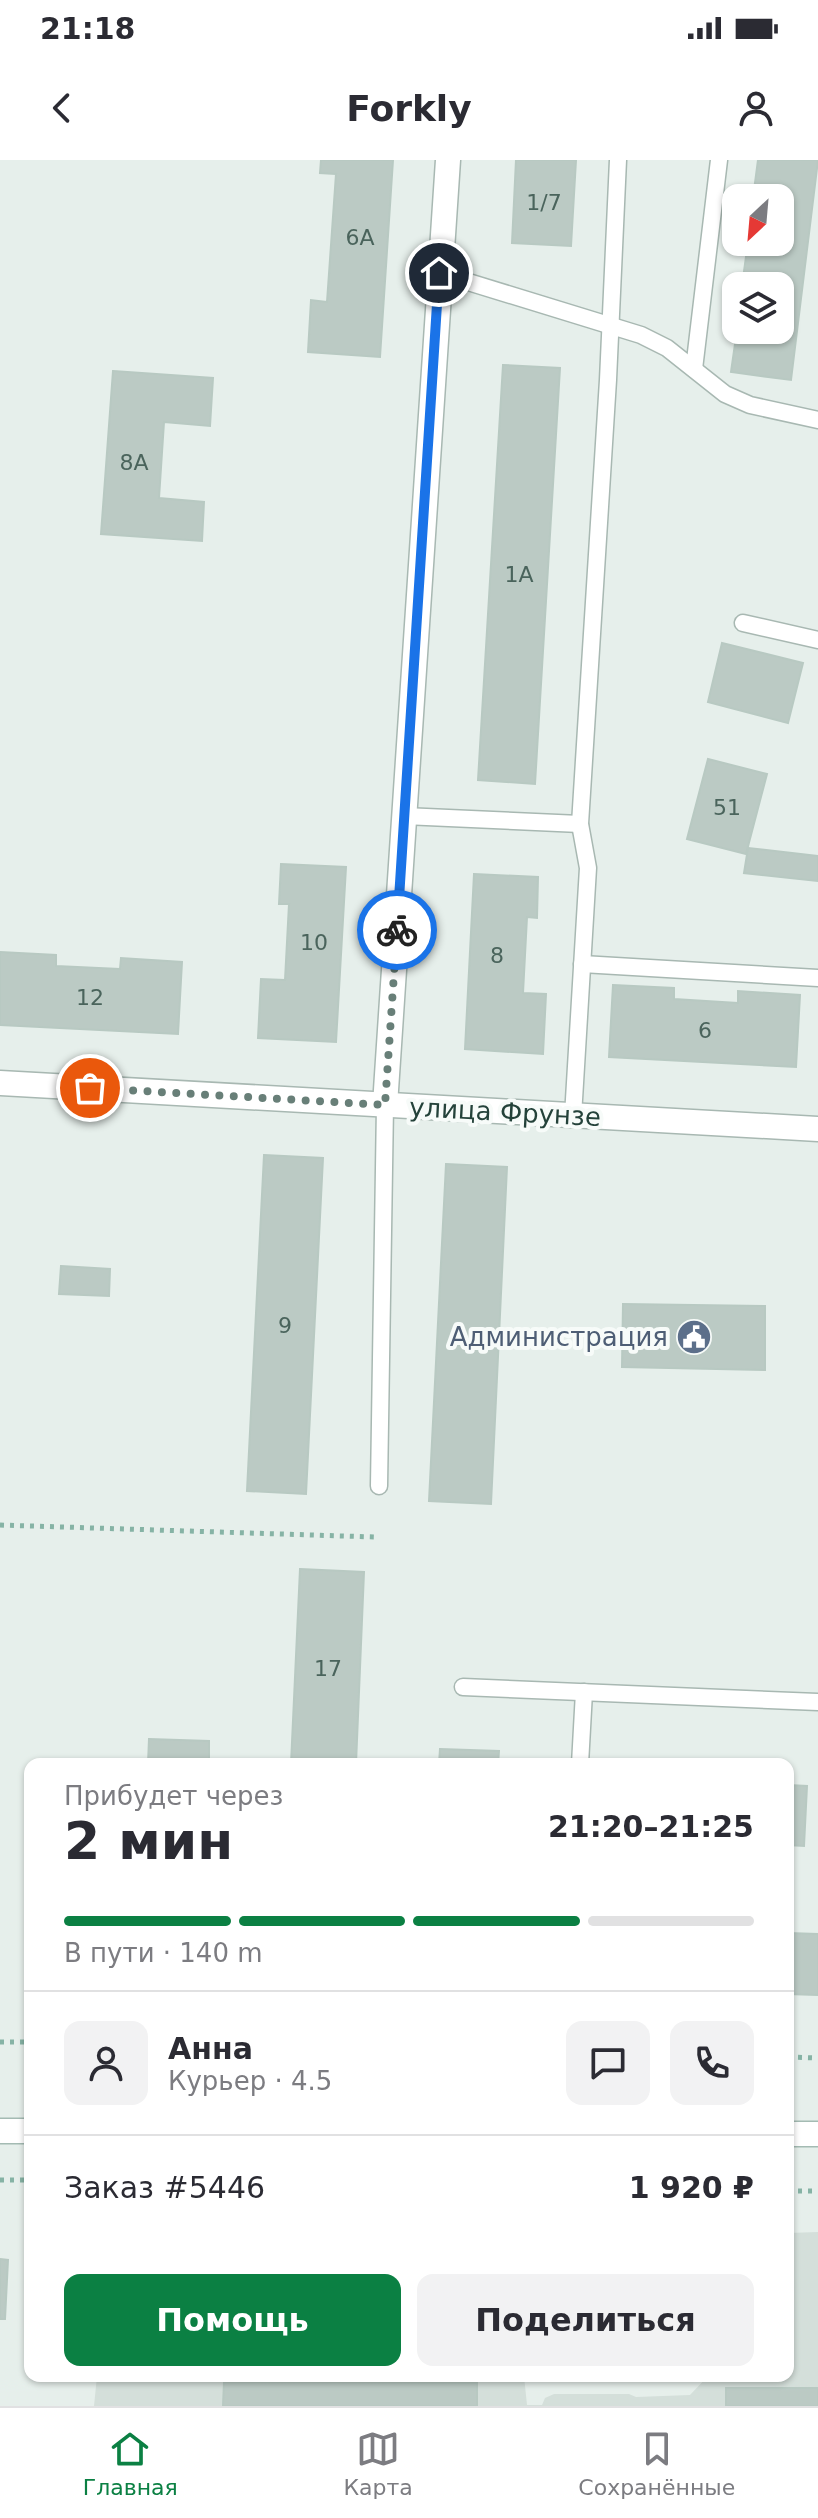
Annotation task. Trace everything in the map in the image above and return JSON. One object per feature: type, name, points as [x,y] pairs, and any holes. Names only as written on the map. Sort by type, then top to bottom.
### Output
[{"type":"street","points":[[385,1105],[448,160]]},
{"type":"street","name":"улица Фрунзе","points":[[0,1083],[818,1129]]},
{"type":"street","points":[[0,2131],[24,2131]]},
{"type":"street","points":[[794,2134],[818,2134]]},
{"type":"lane","points":[[573,1116],[588,868],[580,824],[618,160]]},
{"type":"lane","points":[[694,369],[719,160]]},
{"type":"lane","points":[[439,273],[641,335],[667,348],[725,394],[750,405],[818,420]]},
{"type":"lane","points":[[743,623],[818,640]]},
{"type":"lane","points":[[404,816],[580,824]]},
{"type":"lane","points":[[582,964],[818,978]]},
{"type":"lane","points":[[379,1486],[385,1105]]},
{"type":"lane","points":[[463,1687],[818,1702]]},
{"type":"lane","points":[[580,1758],[584,1692]]},
{"type":"path","points":[[0,1525],[374,1537]]},
{"type":"path","points":[[0,2042],[24,2042]]},
{"type":"path","points":[[794,2057],[818,2058]]},
{"type":"path","points":[[0,2180],[24,2180]]},
{"type":"path","points":[[794,2191],[818,2191]]},
{"type":"shaded area","points":[[818,2232],[818,2406],[94,2406],[96,2382],[525,2382],[527,2405],[542,2405],[545,2398],[554,2394],[690,2395],[702,2382],[794,2382],[794,2233]]},
{"type":"building","points":[[321,160],[393,160],[380,357],[308,352],[311,300],[327,302],[336,174],[320,173]]},
{"type":"building","points":[[516,160],[576,160],[571,246],[512,243]]},
{"type":"building","points":[[758,160],[818,160],[791,380],[731,372],[735,344],[794,344],[794,272],[744,272],[746,256],[794,256],[794,184],[755,184]]},
{"type":"building","points":[[503,365],[560,368],[535,784],[478,780]]},
{"type":"building","points":[[113,371],[213,378],[210,426],[164,422],[159,498],[204,502],[202,541],[101,534]]},
{"type":"building","points":[[722,643],[803,663],[788,723],[708,702]]},
{"type":"building","points":[[708,759],[767,774],[746,854],[687,839]]},
{"type":"building","points":[[748,848],[818,856],[818,881],[744,873]]},
{"type":"building","points":[[281,864],[346,867],[336,1042],[258,1038],[261,979],[285,980],[289,904],[279,904]]},
{"type":"building","points":[[474,874],[538,877],[537,918],[527,917],[523,993],[546,994],[543,1054],[465,1049]]},
{"type":"building","points":[[0,952],[56,955],[56,966],[120,969],[121,958],[182,962],[178,1034],[0,1025]]},
{"type":"building","points":[[613,985],[674,988],[674,999],[738,1003],[738,991],[800,995],[796,1067],[609,1057]]},
{"type":"building","points":[[264,1155],[323,1158],[306,1494],[247,1491]]},
{"type":"building","points":[[446,1164],[507,1167],[491,1504],[429,1501]]},
{"type":"building","points":[[61,1266],[110,1269],[109,1296],[59,1294]]},
{"type":"building","name":"Администрация","points":[[623,1304],[765,1306],[765,1370],[622,1367]]},
{"type":"building","points":[[300,1569],[364,1572],[356,1758],[291,1758]]},
{"type":"building","points":[[149,1739],[209,1741],[209,1758],[148,1758]]},
{"type":"building","points":[[440,1749],[499,1751],[498,1758],[439,1758]]},
{"type":"building","points":[[794,1785],[807,1786],[804,1846],[794,1845]]},
{"type":"building","points":[[794,1933],[818,1934],[818,1995],[794,1994]]},
{"type":"building","points":[[0,2259],[8,2260],[5,2319],[0,2319]]},
{"type":"building","points":[[224,2382],[477,2383],[477,2406],[223,2406]]},
{"type":"building","points":[[726,2388],[818,2388],[818,2406],[726,2406]]},
{"type":"way so far","points":[[90,1088],[385,1105],[397,930]]},
{"type":"place","name":"Администрация","points":[[694,1337]]},
{"type":"route","points":[[397,930],[439,273]]}]
